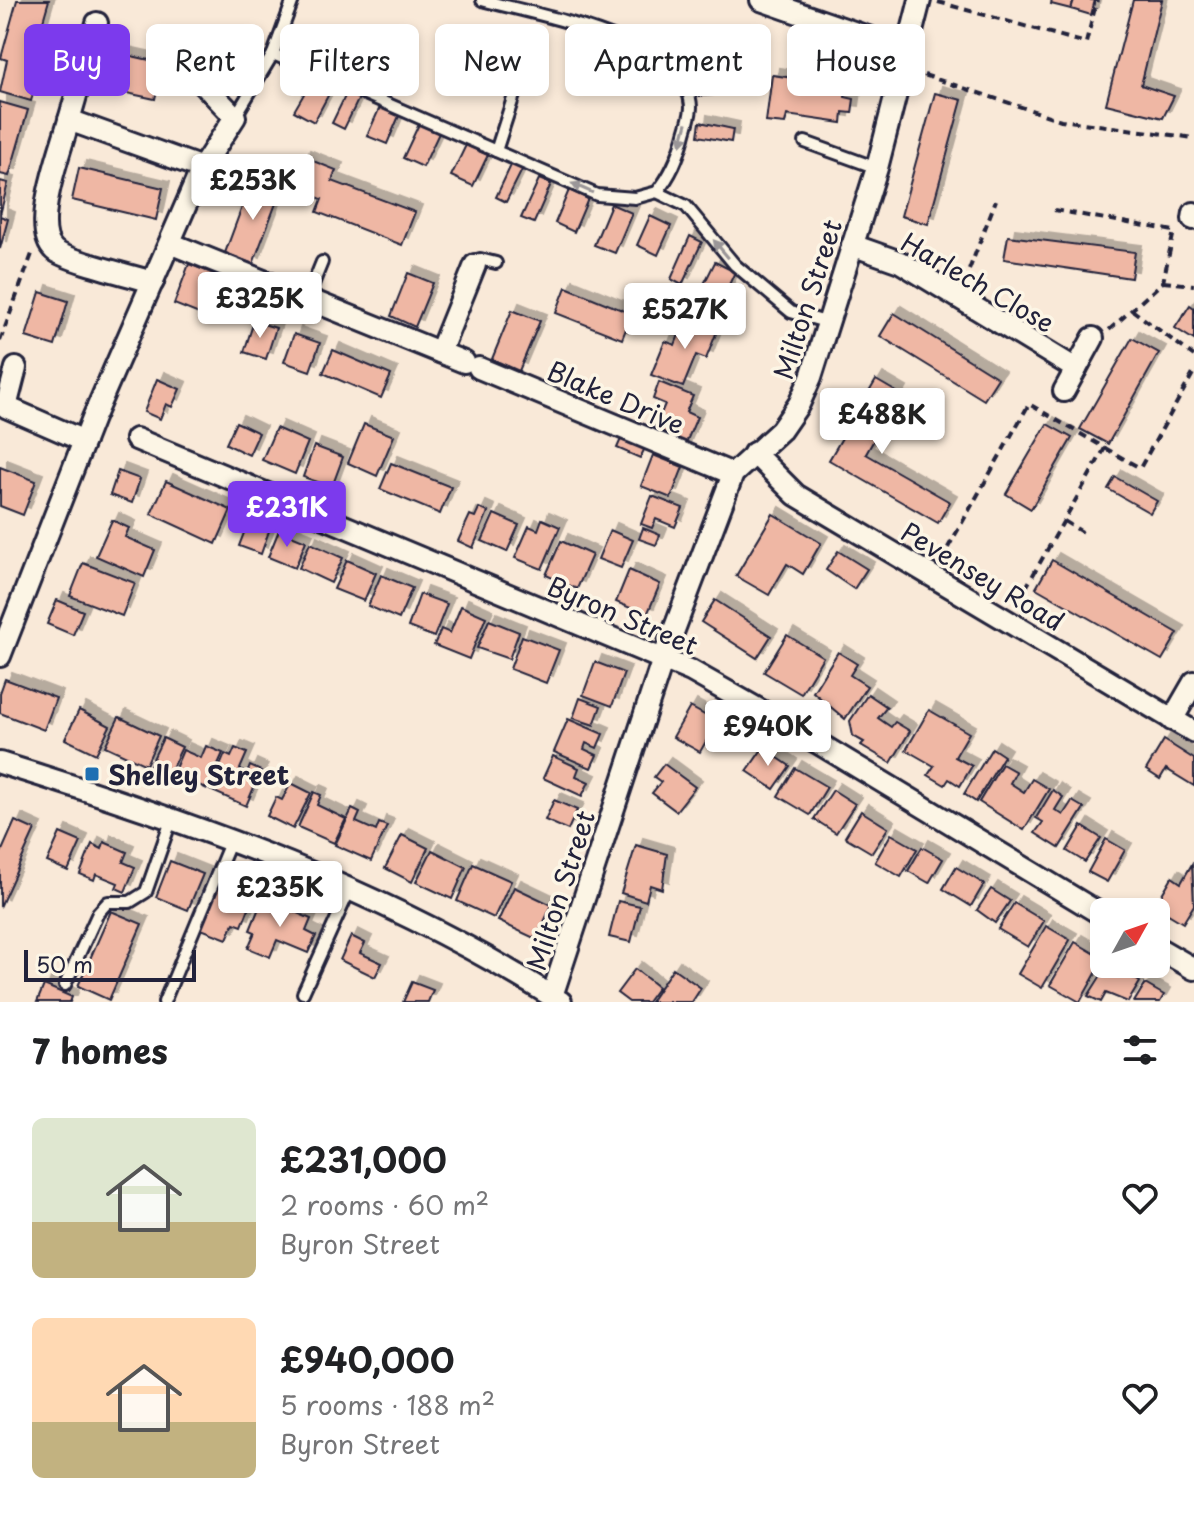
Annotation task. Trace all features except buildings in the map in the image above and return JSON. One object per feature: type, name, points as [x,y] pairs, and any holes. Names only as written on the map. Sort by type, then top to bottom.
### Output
[{"type":"street","points":[[761,0],[820,24]]},
{"type":"street","name":"Milton Street","points":[[914,24],[920,0]]},
{"type":"street","points":[[97,23],[43,218],[44,234],[56,252],[153,282]]},
{"type":"street","points":[[0,656],[84,441],[172,244],[202,168],[235,117],[215,96]]},
{"type":"street","name":"Milton Street","points":[[556,999],[663,659],[733,474],[781,430],[799,404],[829,323],[877,168],[895,96]]},
{"type":"street","points":[[69,120],[202,168]]},
{"type":"street","name":"Blake Drive","points":[[172,244],[733,474]]},
{"type":"street","name":"Harlech Close","points":[[852,245],[900,262],[1076,369]]},
{"type":"street","points":[[440,352],[475,265]]},
{"type":"street","points":[[1064,391],[1093,338]]},
{"type":"street","points":[[16,368],[6,407],[84,441]]},
{"type":"street","name":"Byron Street","points":[[136,439],[691,671],[818,743],[1090,908]]},
{"type":"street","name":"Pevensey Road","points":[[754,453],[796,495],[1194,732]]},
{"type":"street","points":[[1172,720],[1194,682]]},
{"type":"street","points":[[0,763],[232,838],[350,888],[556,999]]},
{"type":"street","points":[[1170,955],[1194,969]]},
{"type":"lane","points":[[235,117],[273,54],[293,0]]},
{"type":"lane","points":[[482,0],[569,24]]},
{"type":"lane","points":[[273,54],[597,195],[626,198],[657,192],[686,206],[735,265],[791,312],[829,323]]},
{"type":"lane","points":[[496,151],[514,96]]},
{"type":"lane","points":[[657,192],[677,161],[691,106],[687,96]]},
{"type":"lane","points":[[805,142],[877,168]]},
{"type":"lane","points":[[475,265],[480,259],[496,263]]},
{"type":"lane","points":[[307,299],[322,262]]},
{"type":"lane","points":[[65,985],[98,913],[108,902],[130,902],[146,892],[172,818]]},
{"type":"lane","points":[[164,1002],[232,838]]},
{"type":"lane","points":[[303,993],[350,888]]},
{"type":"path","points":[[930,0],[1086,43],[1097,0]]},
{"type":"path","points":[[925,67],[1061,120],[1193,138],[1194,131]]},
{"type":"path","points":[[969,270],[996,200]]},
{"type":"path","points":[[1054,210],[1174,231],[1163,282],[1106,333],[1093,338]]},
{"type":"path","points":[[0,341],[32,254],[44,234]]},
{"type":"path","points":[[1163,282],[1194,285]]},
{"type":"path","points":[[1131,310],[1194,356]]},
{"type":"path","points":[[932,575],[1029,404],[1140,468],[1194,372]]},
{"type":"path","points":[[1007,621],[1105,448]]},
{"type":"path","points":[[1064,521],[1082,532]]},
{"type":"place","name":"Shelley Street","points":[[92,774]]}]
